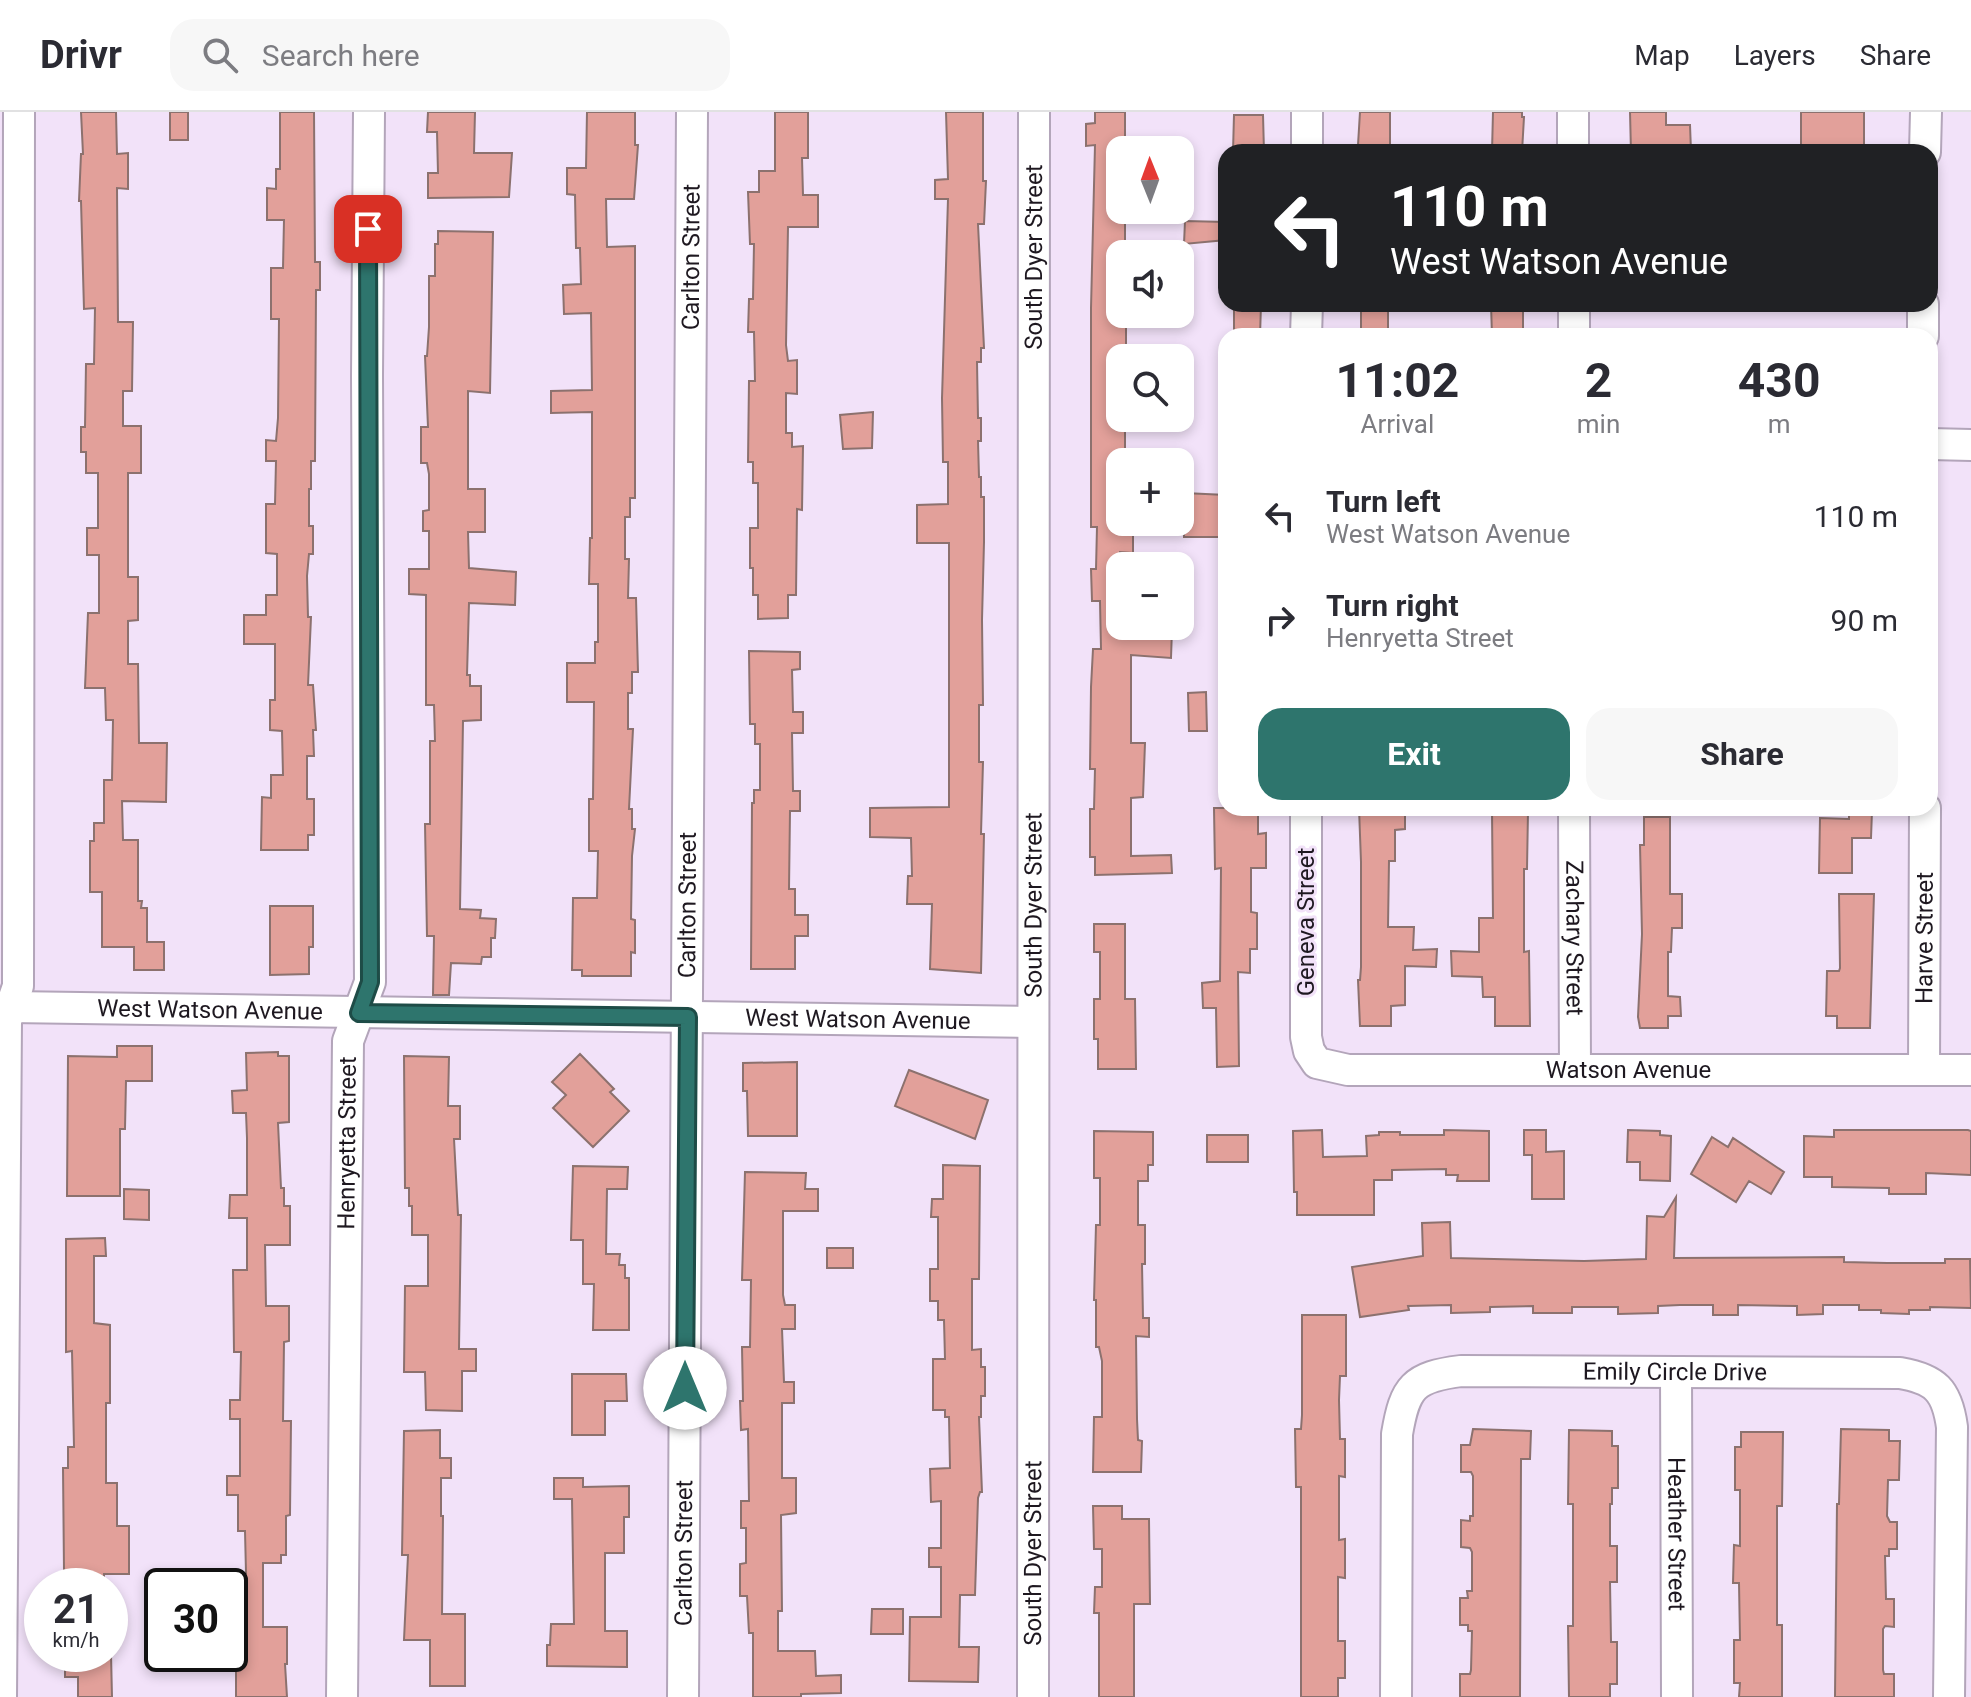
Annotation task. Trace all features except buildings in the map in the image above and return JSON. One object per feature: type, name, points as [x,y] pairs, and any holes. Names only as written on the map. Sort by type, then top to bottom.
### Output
[{"type":"street","points":[[1,1697],[1,1227],[6,1021],[18,986],[19,112]]},
{"type":"street","name":"Henryetta Street","points":[[342,1697],[348,1041],[370,982],[369,112]]},
{"type":"street","name":"Carlton Street","points":[[683,1697],[692,112]]},
{"type":"street","name":"South Dyer Street","points":[[1033,1697],[1034,112]]},
{"type":"street","points":[[1307,112],[1307,144]]},
{"type":"street","points":[[1573,112],[1573,144]]},
{"type":"street","points":[[1925,144],[1926,112]]},
{"type":"street","points":[[1938,444],[1971,445]]},
{"type":"street","name":"Geneva Street","points":[[1306,816],[1306,1037]]},
{"type":"street","name":"Zachary Street","points":[[1574,816],[1575,1069]]},
{"type":"street","name":"Harve Street","points":[[1924,1070],[1925,816]]},
{"type":"street","name":"West Watson Avenue","points":[[10,1007],[1032,1022]]},
{"type":"street","name":"Watson Avenue","points":[[1306,1037],[1309,1051],[1317,1063],[1348,1070],[1971,1070]]},
{"type":"street","name":"Emily Circle Drive","points":[[1396,1697],[1397,1434],[1402,1407],[1411,1388],[1432,1374],[1461,1371],[1900,1373],[1922,1377],[1941,1391],[1950,1407],[1952,1427],[1949,1697]]},
{"type":"street","name":"Heather Street","points":[[1676,1372],[1677,1697]]},
{"type":"route","points":[[368,229],[370,982],[359,1013],[688,1017],[685,1388]]}]
